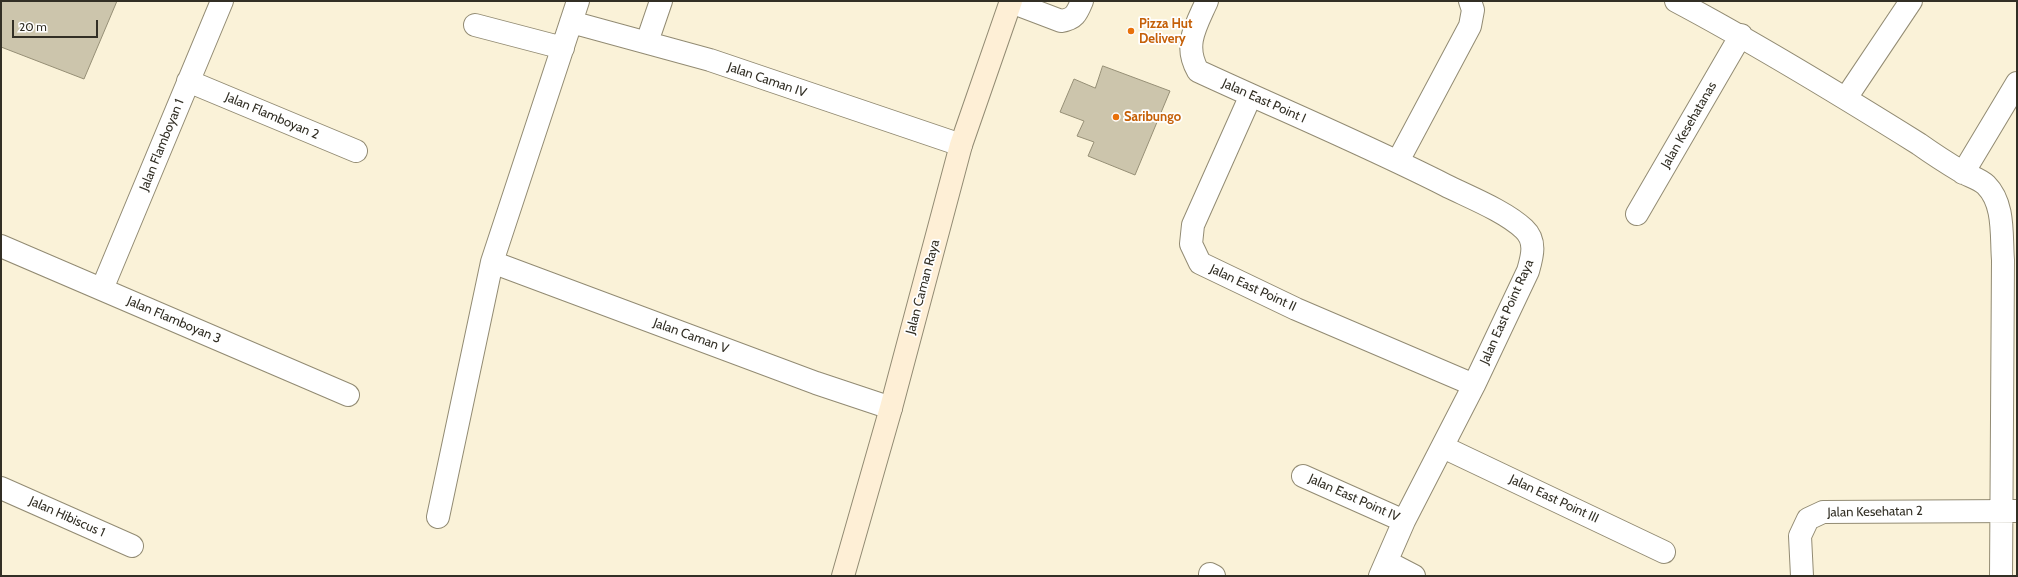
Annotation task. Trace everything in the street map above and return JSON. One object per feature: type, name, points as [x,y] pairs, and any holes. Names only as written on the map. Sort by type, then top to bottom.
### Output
[{"type":"main road","name":"Jalan Caman Raya","points":[[842,576],[890,408],[961,145],[1011,1]]},
{"type":"street","name":"Jalan Flamboyan 1","points":[[102,289],[222,1]]},
{"type":"street","points":[[438,517],[492,262],[578,1]]},
{"type":"street","points":[[647,42],[661,1]]},
{"type":"street","points":[[1011,1],[1061,21],[1069,20],[1076,15],[1082,1]]},
{"type":"street","name":"Jalan East Point I","points":[[1207,1],[1193,35],[1190,51],[1192,60],[1198,71],[1398,161]]},
{"type":"street","points":[[1398,161],[1470,26],[1473,10],[1470,1]]},
{"type":"street","points":[[1676,1],[1741,35],[1766,52],[1846,98],[1963,173],[1986,184],[1995,198],[2000,213],[2009,511],[2001,576]]},
{"type":"street","points":[[1846,98],[1911,1]]},
{"type":"street","name":"Jalan Caman IV","points":[[572,22],[710,60],[961,145]]},
{"type":"street","points":[[475,25],[563,48]]},
{"type":"street","name":"Jalan Kesehatanas","points":[[1637,214],[1741,35]]},
{"type":"street","name":"Jalan Flamboyan 2","points":[[188,81],[356,151]]},
{"type":"street","points":[[1963,173],[2017,83]]},
{"type":"street","name":"Jalan East Point II","points":[[1251,95],[1193,225],[1191,244],[1200,263],[1296,309],[1474,385]]},
{"type":"street","name":"Jalan East Point Raya","points":[[1383,569],[1404,521],[1474,385],[1528,271],[1533,254],[1532,243],[1525,230],[1495,210],[1398,161]]},
{"type":"street","name":"Jalan Flamboyan 3","points":[[1,246],[348,395]]},
{"type":"street","name":"Jalan Caman V","points":[[492,262],[890,408]]},
{"type":"street","name":"Jalan East Point III","points":[[1443,447],[1664,552]]},
{"type":"street","name":"Jalan East Point IV","points":[[1303,476],[1404,521]]},
{"type":"street","name":"Jalan Hibiscus 1","points":[[1,488],[132,546]]},
{"type":"street","name":"Jalan Kesehatan 2","points":[[1802,576],[1800,536],[1808,519],[1823,512],[2009,511]]},
{"type":"street","points":[[1383,569],[1414,576]]},
{"type":"building","points":[[1,1],[117,1],[84,79],[1,47]]},
{"type":"building","name":"Saribungo","points":[[1103,66],[1170,91],[1135,175],[1088,156],[1094,142],[1077,136],[1084,121],[1060,112],[1074,79],[1095,88]]},
{"type":"place","name":"Pizza Hut Delivery","points":[[1131,31]]},
{"type":"place","name":"Saribungo","points":[[1116,117]]}]
